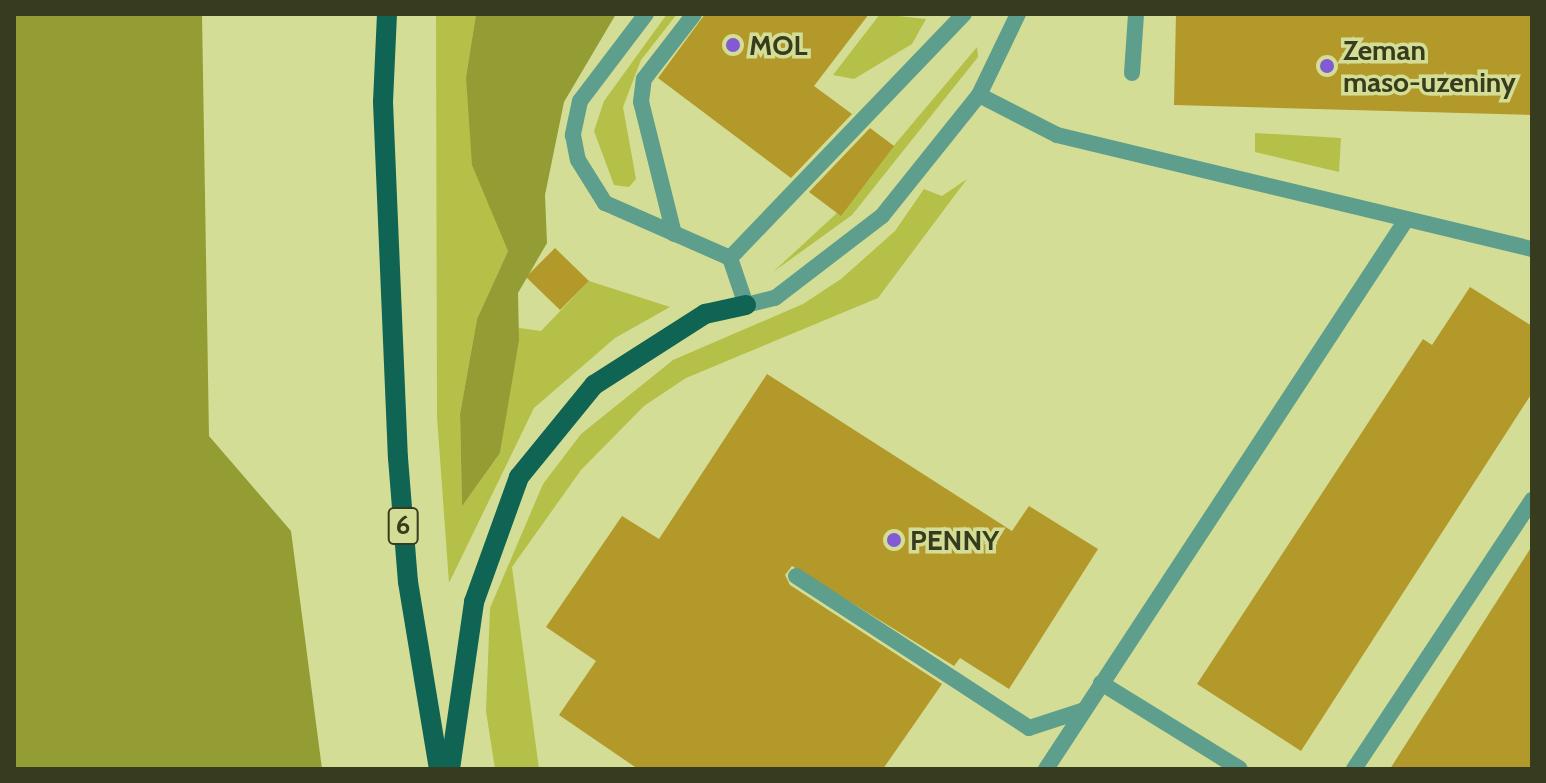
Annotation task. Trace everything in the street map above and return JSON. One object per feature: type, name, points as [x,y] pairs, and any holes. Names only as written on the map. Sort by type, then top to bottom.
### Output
[{"type":"main road","name":"6","points":[[387,14],[383,102],[398,458],[408,582],[439,769]]},
{"type":"main road","points":[[450,769],[474,602],[519,477],[594,385],[705,314],[746,305]]},
{"type":"lane","points":[[646,14],[580,101],[573,135],[578,160],[605,203],[730,258],[746,305],[775,298],[882,216],[979,95],[1018,14]]},
{"type":"lane","points":[[674,234],[641,102],[644,79],[694,14]]},
{"type":"lane","points":[[730,258],[964,14]]},
{"type":"lane","points":[[1132,73],[1136,14]]},
{"type":"lane","points":[[979,95],[1057,135],[1532,249]]},
{"type":"lane","points":[[1046,769],[1406,220]]},
{"type":"lane","points":[[1354,769],[1532,500]]},
{"type":"lane","points":[[796,576],[1029,728],[1084,710]]},
{"type":"lane","points":[[1101,683],[1240,769]]},
{"type":"green space","points":[[14,14],[202,14],[209,436],[291,531],[322,769],[14,769]]},
{"type":"green space","points":[[436,14],[476,14],[466,77],[508,251],[477,319],[460,414],[462,505],[500,453],[519,328],[541,331],[589,281],[670,307],[615,338],[534,408],[449,583],[437,417]]},
{"type":"green space","points":[[476,14],[616,14],[564,102],[545,195],[547,243],[518,293],[519,340],[500,453],[462,506],[460,414],[477,319],[508,251],[472,165],[466,77]]},
{"type":"green space","points":[[667,14],[677,14],[641,60],[623,107],[636,179],[629,187],[614,185],[594,131],[604,101]]},
{"type":"green space","points":[[880,14],[926,19],[912,44],[854,79],[833,75]]},
{"type":"green space","points":[[977,47],[978,57],[852,215],[773,272],[837,213]]},
{"type":"green space","points":[[1255,133],[1341,138],[1339,172],[1255,152]]},
{"type":"green space","points":[[967,179],[878,298],[686,378],[644,406],[581,470],[512,567],[539,769],[495,769],[486,711],[490,608],[543,484],[581,434],[673,360],[803,304],[841,279],[895,231],[924,189],[942,196]]},
{"type":"building","points":[[705,14],[869,14],[814,86],[852,114],[791,178],[658,78]]},
{"type":"building","points":[[1176,14],[1532,14],[1532,115],[1174,105]]},
{"type":"building","points":[[870,128],[894,146],[841,216],[809,192]]},
{"type":"building","points":[[555,248],[589,281],[560,310],[526,277]]},
{"type":"building","points":[[1470,287],[1532,326],[1532,393],[1301,751],[1197,684],[1423,339],[1432,345]]},
{"type":"building","points":[[767,374],[1012,531],[1029,506],[1098,549],[1009,689],[960,658],[954,666],[792,566],[785,575],[790,585],[942,684],[883,769],[638,769],[559,715],[596,661],[546,627],[622,516],[659,539]]},
{"type":"building","points":[[1532,546],[1532,769],[1390,769]]},
{"type":"place","name":"MOL","points":[[733,45]]},
{"type":"place","name":"Zeman maso-uzeniny","points":[[1327,66]]},
{"type":"place","name":"PENNY","points":[[894,540]]}]
